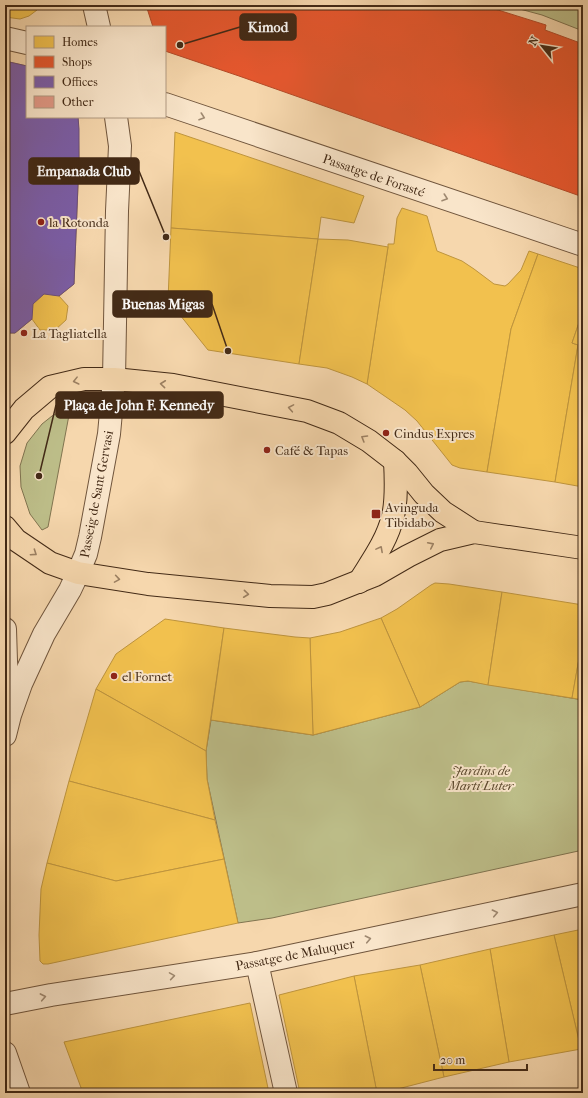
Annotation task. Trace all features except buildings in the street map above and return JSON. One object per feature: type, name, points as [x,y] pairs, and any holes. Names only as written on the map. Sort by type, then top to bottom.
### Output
[{"type":"main road","points":[[5,433],[24,409],[50,388],[84,379],[114,379],[173,385],[308,411],[339,423],[369,440],[395,461],[424,494],[444,512],[474,532]]},
{"type":"main road","points":[[359,582],[377,554],[388,533],[393,515],[396,487],[395,461]]},
{"type":"main road","points":[[5,527],[16,540],[50,564],[78,573],[148,584],[270,596],[313,597],[327,594],[375,575],[440,540],[474,532],[583,548]]},
{"type":"street","points":[[94,5],[99,26]]},
{"type":"street","points":[[5,38],[26,43]]},
{"type":"street","name":"Passatge de Forasté","points":[[166,104],[583,245]]},
{"type":"street","name":"Passeig de Sant Gervasi","points":[[8,725],[21,684],[44,634],[70,590],[86,554],[109,434],[114,379],[120,146],[116,118]]},
{"type":"street","points":[[5,629],[8,725]]},
{"type":"street","name":"Passatge de Maluquer","points":[[5,1004],[51,995],[257,963],[583,894]]},
{"type":"street","points":[[257,963],[286,1093]]},
{"type":"street","points":[[5,1053],[14,1092]]},
{"type":"green space","points":[[505,5],[583,5],[583,31],[542,15]]},
{"type":"green space","points":[[65,409],[69,415],[48,527],[42,530],[30,514],[21,487],[20,466],[27,443],[42,424],[52,416]]},
{"type":"green space","name":"Jardins de Martí Luter","points":[[468,681],[583,700],[583,850],[272,918],[238,923],[207,779],[206,751],[211,720],[313,735],[420,707],[460,682]]},
{"type":"place","name":"Kimod","points":[[180,45]]},
{"type":"place","name":"la Rotonda","points":[[41,222]]},
{"type":"place","name":"Empanada Club","points":[[166,237]]},
{"type":"place","name":"La Tagliatella","points":[[24,333]]},
{"type":"place","name":"Buenas Migas","points":[[228,351]]},
{"type":"place","name":"Cindus Expres","points":[[386,433]]},
{"type":"place","name":"Café & Tapas","points":[[267,450]]},
{"type":"place","name":"Plaça de John F. Kennedy","points":[[39,476]]},
{"type":"place","name":"Avinguda Tibidabo","points":[[376,514]]},
{"type":"place","name":"el Fornet","points":[[114,676]]}]
